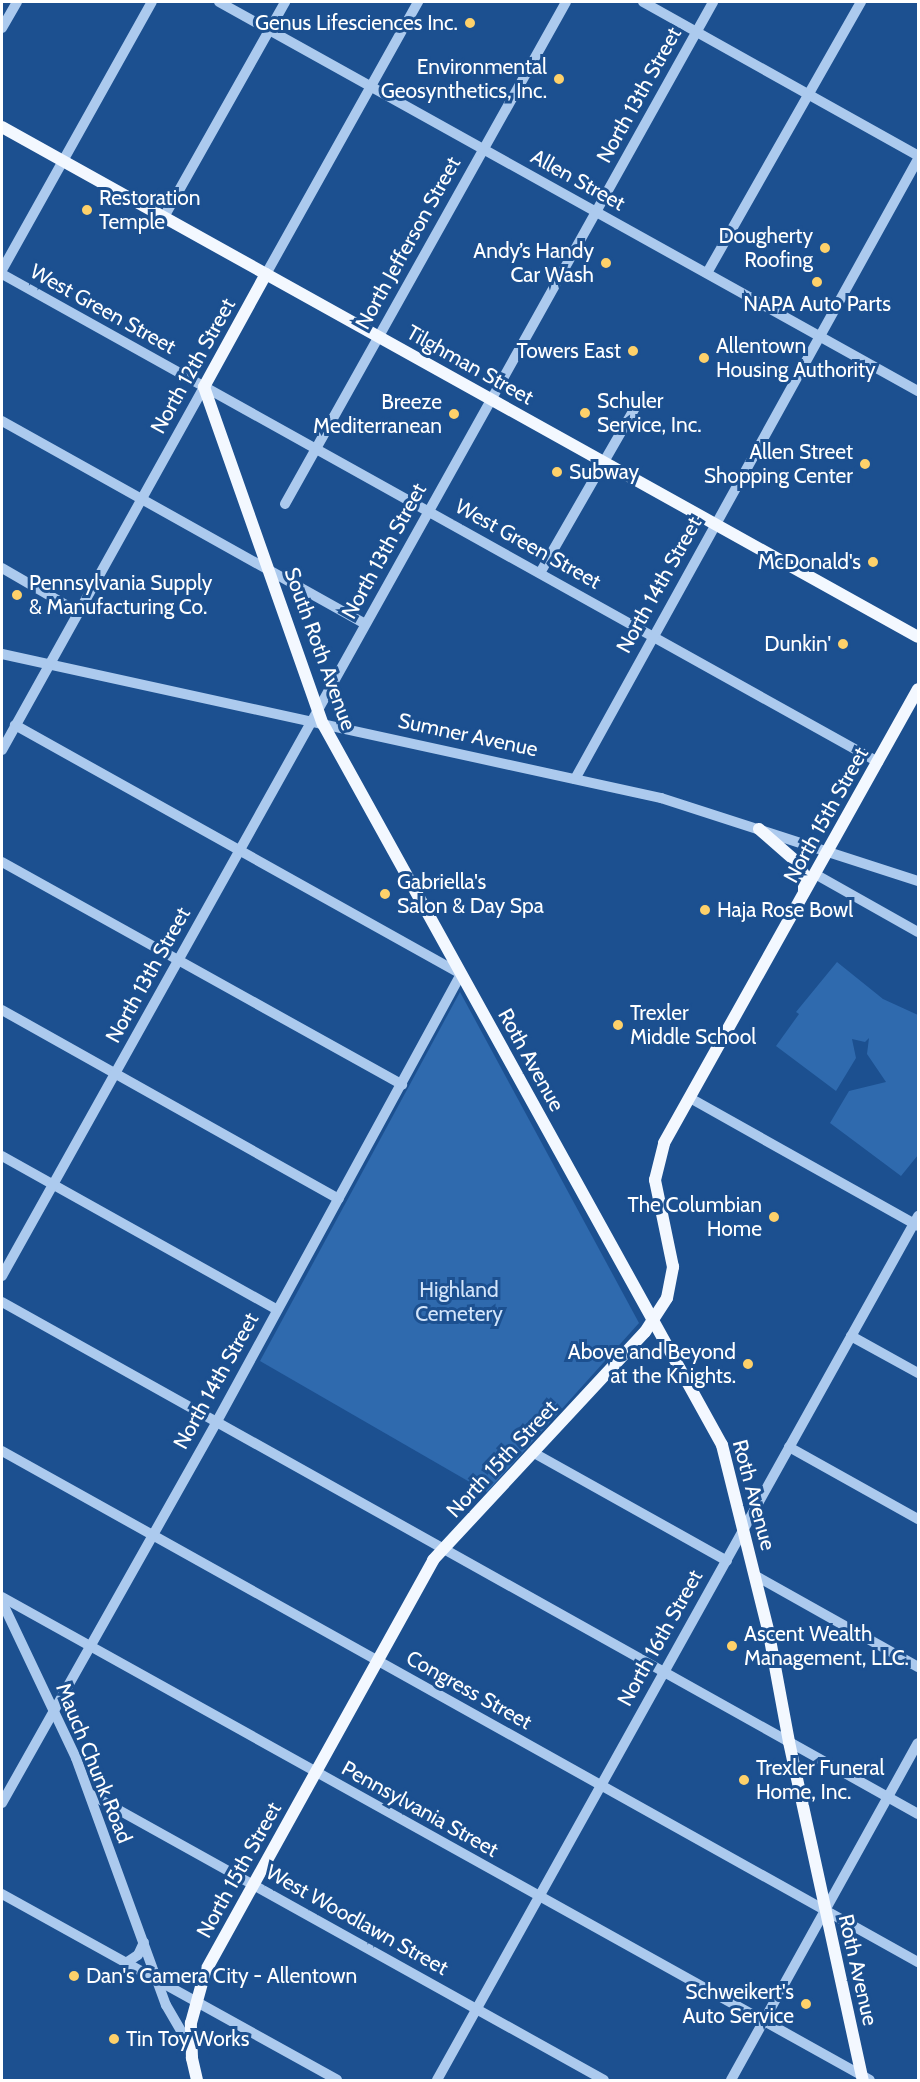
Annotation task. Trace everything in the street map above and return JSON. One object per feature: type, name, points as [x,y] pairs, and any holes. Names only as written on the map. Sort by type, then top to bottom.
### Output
[{"type":"main road","name":"Tilghman Street","points":[[2,127],[918,637]]},
{"type":"main road","name":"North 12th Street","points":[[204,387],[266,274]]},
{"type":"main road","name":"South Roth Avenue","points":[[204,387],[319,706],[317,723],[462,974]]},
{"type":"main road","name":"North 15th Street","points":[[195,2001],[211,1960],[433,1560],[534,1453],[653,1320],[673,1279],[656,1195],[656,1168],[664,1143],[918,689]]},
{"type":"main road","points":[[759,829],[798,863],[804,875],[804,894]]},
{"type":"main road","name":"Roth Avenue","points":[[462,974],[719,1438],[756,1576],[824,1910],[865,2079]]},
{"type":"main road","name":"Mauch Chunk Road","points":[[195,2001],[191,2048],[197,2080]]},
{"type":"street","points":[[2,28],[17,2]]},
{"type":"street","points":[[2,272],[152,2]]},
{"type":"street","name":"Allen Street","points":[[219,2],[918,392]]},
{"type":"street","points":[[164,217],[285,2]]},
{"type":"street","name":"North 12th Street","points":[[266,274],[418,2]]},
{"type":"street","name":"North Jefferson Street","points":[[285,504],[566,2]]},
{"type":"street","points":[[643,2],[918,157]]},
{"type":"street","name":"North 13th Street","points":[[319,706],[713,2]]},
{"type":"street","points":[[707,273],[861,2]]},
{"type":"street","name":"North 14th Street","points":[[574,779],[918,157]]},
{"type":"street","name":"West Green Street","points":[[2,272],[878,762]]},
{"type":"street","name":"North 12th Street","points":[[2,750],[204,387]]},
{"type":"street","points":[[540,573],[637,404]]},
{"type":"street","points":[[2,421],[365,624]]},
{"type":"street","points":[[2,568],[78,612]]},
{"type":"street","name":"Sumner Avenue","points":[[2,654],[661,798],[918,881]]},
{"type":"street","name":"North 13th Street","points":[[2,1276],[239,850],[317,723]]},
{"type":"street","points":[[15,725],[462,974]]},
{"type":"street","points":[[2,862],[402,1085]]},
{"type":"street","points":[[815,874],[918,932]]},
{"type":"street","name":"North 14th Street","points":[[2,1803],[216,1424],[462,974]]},
{"type":"street","points":[[2,1010],[339,1199]]},
{"type":"street","points":[[690,1098],[917,1222]]},
{"type":"street","points":[[2,1156],[277,1310]]},
{"type":"street","name":"North 16th Street","points":[[437,2080],[851,1336],[917,1222]]},
{"type":"street","points":[[2,1302],[443,1551],[918,1814]]},
{"type":"street","points":[[851,1336],[918,1373]]},
{"type":"street","points":[[789,1447],[918,1519]]},
{"type":"street","name":"Congress Street","points":[[2,1451],[918,1962]]},
{"type":"street","points":[[534,1453],[727,1560]]},
{"type":"street","points":[[756,1576],[918,1667]]},
{"type":"street","name":"Pennsylvania Street","points":[[2,1599],[865,2079]]},
{"type":"street","name":"Mauch Chunk Road","points":[[2,1599],[90,1794],[170,2016],[191,2048]]},
{"type":"street","points":[[731,2080],[918,1743]]},
{"type":"street","name":"West Woodlawn Street","points":[[90,1794],[604,2080]]},
{"type":"street","points":[[2,1893],[337,2080]]},
{"type":"street","points":[[126,1963],[138,1955],[144,1942]]},
{"type":"green space","points":[[837,962],[883,999],[918,1015],[918,1155],[901,1176],[830,1123],[849,1091],[886,1082],[867,1054],[869,1038],[865,1042],[852,1039],[856,1058],[836,1091],[776,1046],[799,1014],[796,1012]]},
{"type":"green space","name":"Highland Cemetery","points":[[460,992],[639,1323],[487,1492],[260,1361]]},
{"type":"place","name":"Genus Lifesciences Inc.","points":[[470,23]]},
{"type":"place","name":"Environmental Geosynthetics, Inc.","points":[[559,79]]},
{"type":"place","name":"Restoration Temple","points":[[87,210]]},
{"type":"place","name":"Dougherty Roofing","points":[[825,248]]},
{"type":"place","name":"Andy’s Handy Car Wash","points":[[606,263]]},
{"type":"place","name":"NAPA Auto Parts","points":[[817,282]]},
{"type":"place","name":"Towers East","points":[[633,351]]},
{"type":"place","name":"Allentown Housing Authority","points":[[704,358]]},
{"type":"place","name":"Schuler Service, Inc.","points":[[585,413]]},
{"type":"place","name":"Breeze Mediterranean","points":[[454,414]]},
{"type":"place","name":"Allen Street Shopping Center","points":[[865,464]]},
{"type":"place","name":"Subway","points":[[557,472]]},
{"type":"place","name":"McDonald's","points":[[873,562]]},
{"type":"place","name":"Pennsylvania Supply & Manufacturing Co.","points":[[17,595]]},
{"type":"place","name":"Dunkin'","points":[[843,644]]},
{"type":"place","name":"Gabriella's Salon & Day Spa","points":[[385,894]]},
{"type":"place","name":"Haja Rose Bowl","points":[[705,910]]},
{"type":"place","name":"Trexler Middle School","points":[[618,1025]]},
{"type":"place","name":"The Columbian Home","points":[[774,1217]]},
{"type":"place","name":"Above and Beyond at the Knights.","points":[[748,1364]]},
{"type":"place","name":"Ascent Wealth Management, LLC.","points":[[732,1646]]},
{"type":"place","name":"Trexler Funeral Home, Inc.","points":[[744,1780]]},
{"type":"place","name":"Dan's Camera City - Allentown","points":[[74,1976]]},
{"type":"place","name":"Schweikert's Auto Service","points":[[806,2004]]},
{"type":"place","name":"Tin Toy Works","points":[[114,2039]]}]
